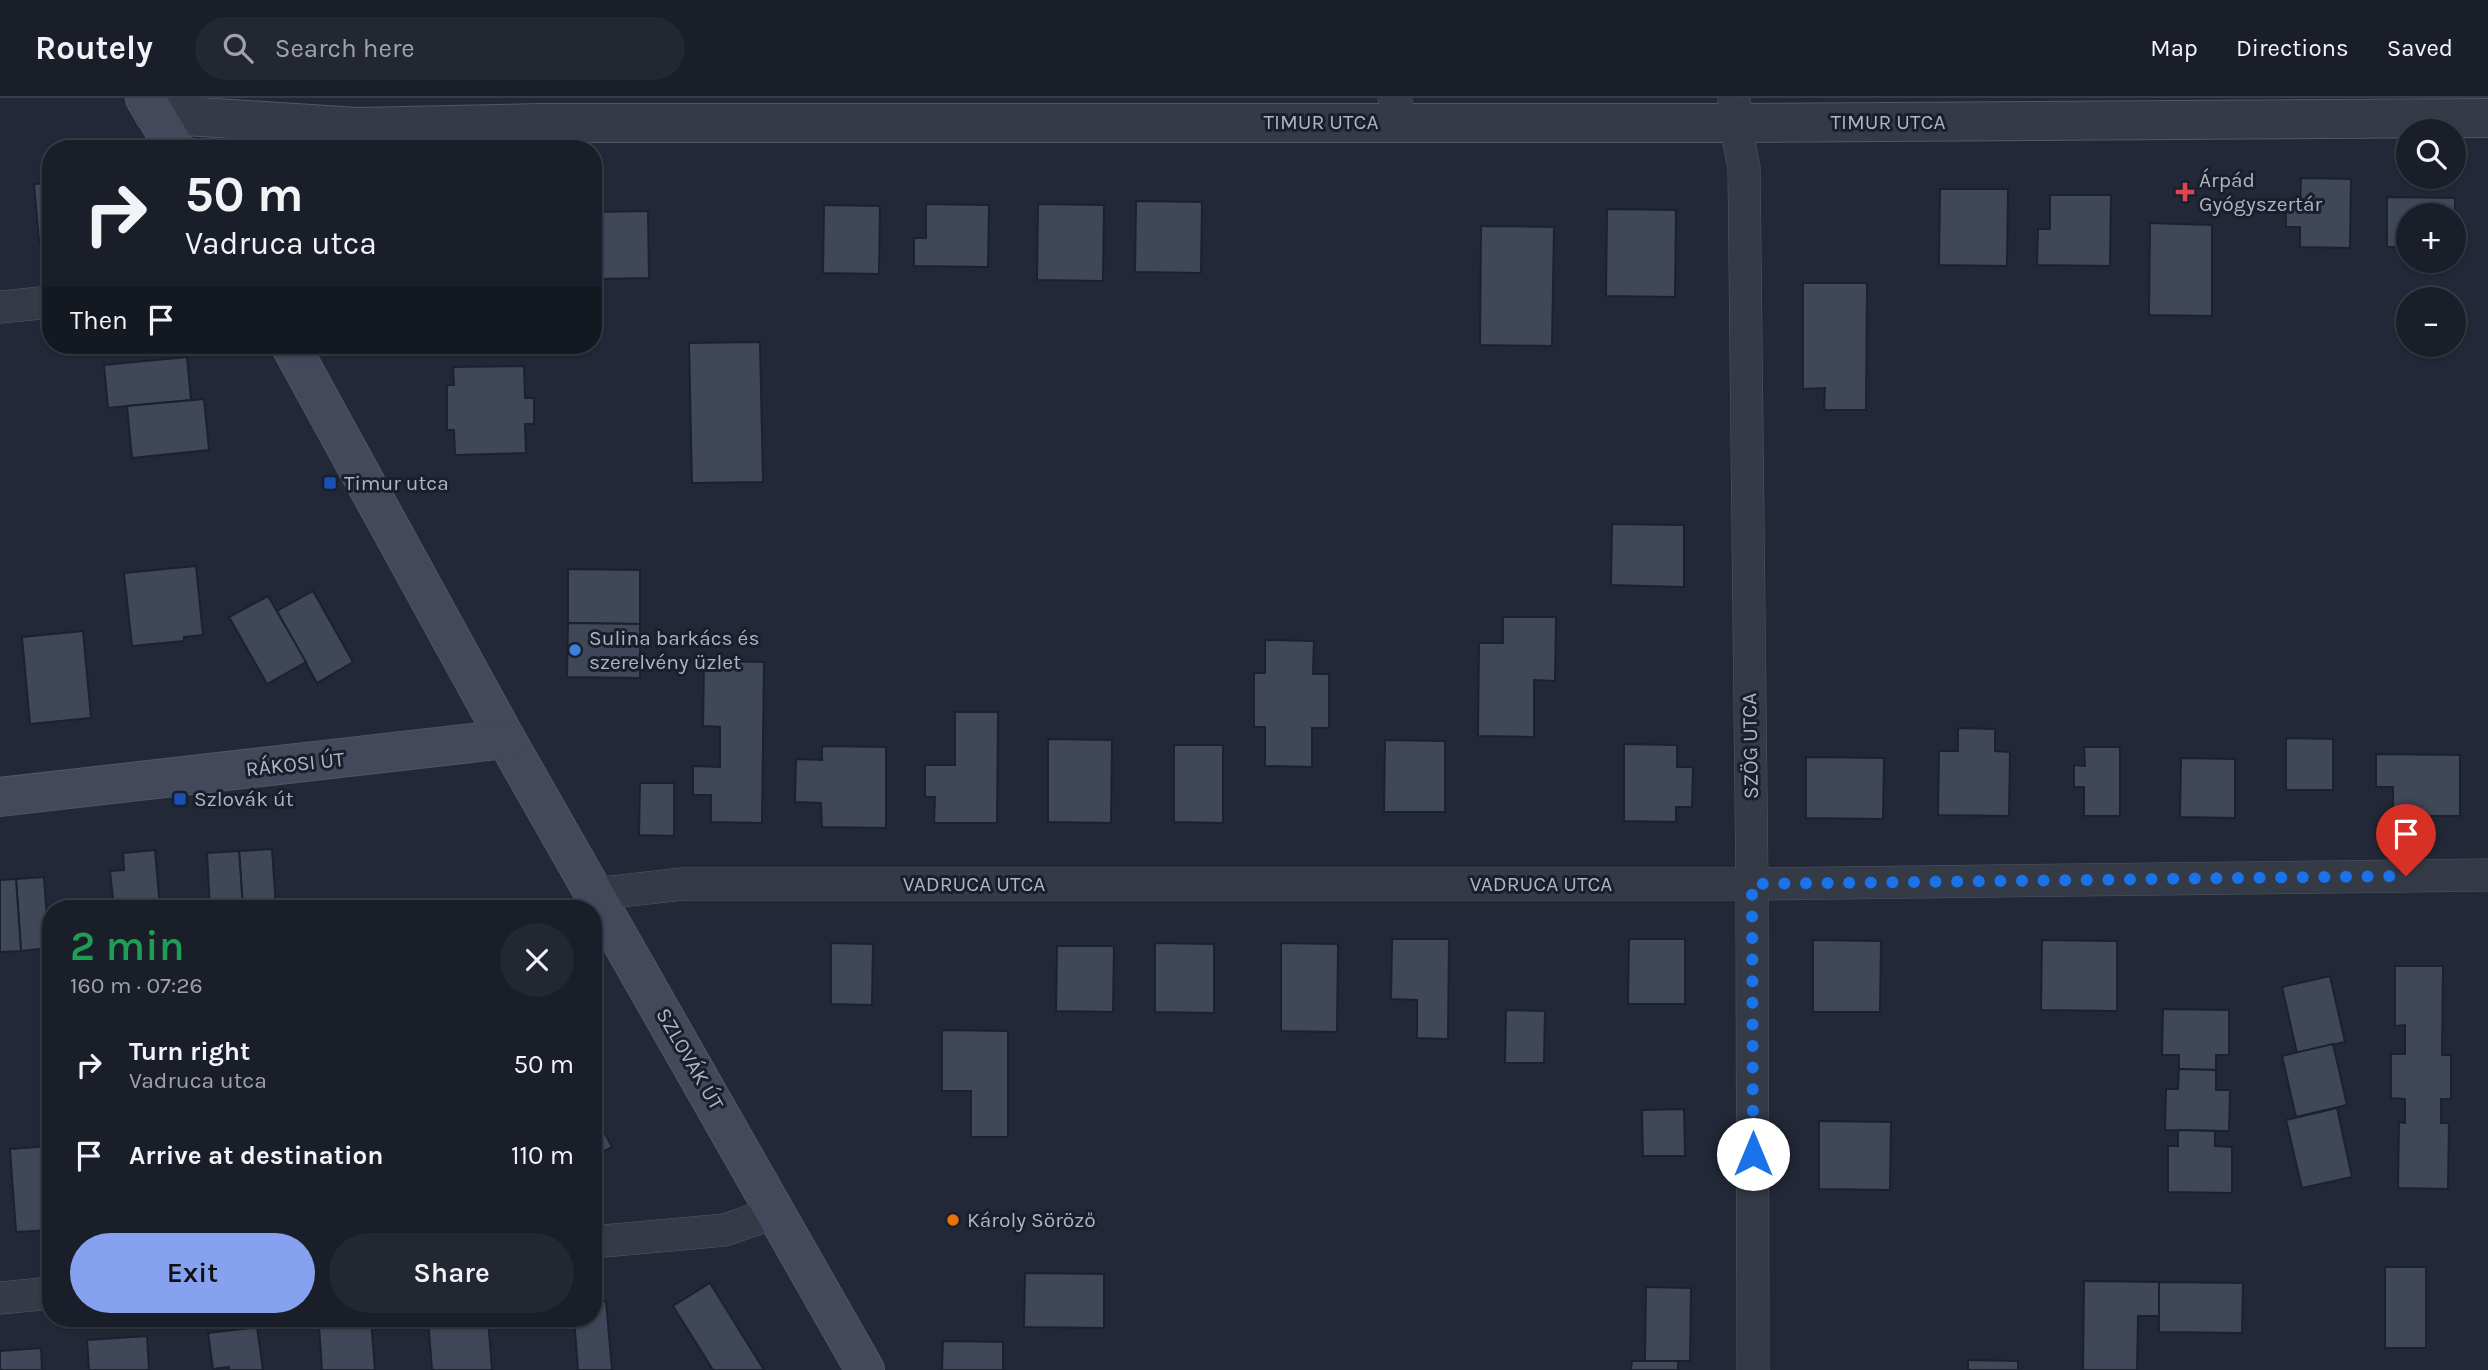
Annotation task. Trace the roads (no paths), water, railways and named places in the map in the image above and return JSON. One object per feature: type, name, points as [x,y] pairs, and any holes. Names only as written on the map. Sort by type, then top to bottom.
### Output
[{"type":"main road","points":[[150,106],[171,140]]},
{"type":"main road","name":"SZLOVÁK ÚT","points":[[295,354],[598,900]]},
{"type":"main road","name":"RÁKOSI ÚT","points":[[0,797],[506,738]]},
{"type":"main road","name":"SZLOVÁK ÚT","points":[[602,906],[865,1370]]},
{"type":"street","name":"TIMUR UTCA","points":[[150,106],[357,127],[1399,110],[2488,118]]},
{"type":"street","name":"SZÖG UTCA","points":[[1735,111],[1744,167],[1752,884],[1753,1370]]},
{"type":"street","points":[[319,140],[357,127]]},
{"type":"street","points":[[0,307],[42,303]]},
{"type":"street","name":"VADRUCA UTCA","points":[[595,894],[681,884],[1752,884],[2488,875]]},
{"type":"street","points":[[602,1241],[725,1230],[776,1212]]},
{"type":"street","points":[[0,1298],[42,1294]]},
{"type":"place","name":"Árpád Gyógyszertár","points":[[2185,192]]},
{"type":"place","name":"Timur utca","points":[[330,483]]},
{"type":"place","name":"Sulina barkács és szerelvény üzlet","points":[[575,650]]},
{"type":"place","name":"Szlovák út","points":[[180,799]]},
{"type":"place","name":"Károly Söröző","points":[[953,1220]]}]
